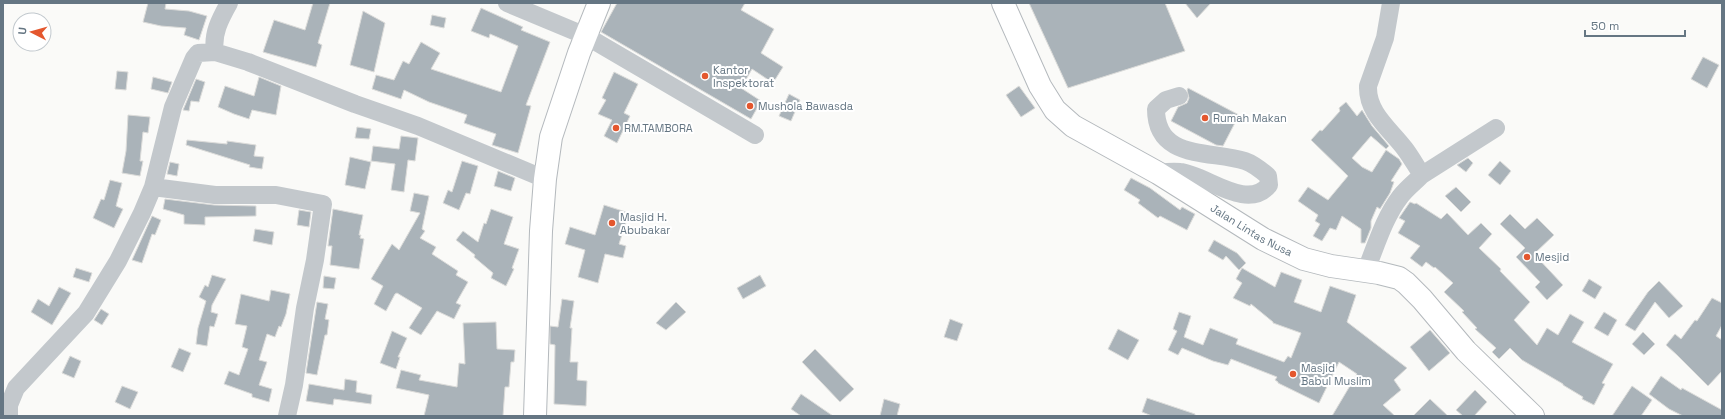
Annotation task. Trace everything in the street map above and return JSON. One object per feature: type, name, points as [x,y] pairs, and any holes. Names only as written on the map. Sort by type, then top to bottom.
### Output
[{"type":"highway","points":[[535,416],[541,231],[545,179],[551,137],[599,3]]},
{"type":"highway","name":"Jalan Lintas Nusa","points":[[1003,3],[1040,86],[1055,110],[1073,126],[1158,173],[1264,239],[1304,259],[1331,266],[1366,270],[1399,278],[1413,288],[1466,351],[1533,416]]},
{"type":"street","points":[[215,52],[213,44],[217,27],[229,3]]},
{"type":"street","points":[[507,3],[586,36],[755,135]]},
{"type":"street","points":[[1391,3],[1385,38],[1368,86],[1368,94],[1375,114],[1405,149],[1422,175]]},
{"type":"street","points":[[9,416],[9,405],[16,388],[86,313],[99,294],[142,213],[153,187],[173,107],[190,65],[198,53],[215,52],[248,62],[355,104],[418,126],[545,179]]},
{"type":"street","points":[[1158,173],[1180,172],[1225,190],[1247,195],[1260,192],[1268,185],[1268,176],[1258,167],[1244,161],[1185,150],[1172,143],[1162,134],[1156,121],[1156,109],[1166,100],[1179,96]]},
{"type":"street","points":[[1366,270],[1384,224],[1400,196],[1422,175],[1496,128]]},
{"type":"street","points":[[153,187],[215,195],[276,196],[323,204],[315,260],[305,308],[294,385],[287,416]]},
{"type":"building","points":[[148,3],[166,3],[165,9],[189,11],[207,16],[199,40],[184,35],[186,28],[161,26],[143,22]]},
{"type":"building","points":[[313,3],[330,3],[318,43],[322,45],[316,67],[263,52],[274,20],[305,30]]},
{"type":"building","name":"Kantor Inspektorat","points":[[617,3],[745,3],[741,10],[774,29],[761,53],[783,67],[773,83],[752,69],[741,88],[761,101],[751,119],[601,32]]},
{"type":"building","points":[[1029,3],[1165,3],[1185,51],[1068,88]]},
{"type":"building","points":[[1185,3],[1211,3],[1197,18]]},
{"type":"building","points":[[481,8],[523,27],[521,30],[550,42],[526,105],[531,106],[518,153],[492,145],[496,134],[464,123],[467,115],[429,102],[404,90],[401,99],[372,89],[376,75],[394,80],[403,61],[409,64],[421,42],[440,53],[431,69],[501,92],[518,46],[490,34],[489,38],[471,31]]},
{"type":"building","points":[[363,11],[385,23],[374,72],[350,65]]},
{"type":"building","points":[[432,15],[446,18],[444,28],[430,25]]},
{"type":"building","points":[[1703,57],[1719,65],[1707,88],[1691,79]]},
{"type":"building","points":[[117,71],[128,72],[126,90],[115,89]]},
{"type":"building","points":[[614,72],[638,84],[624,113],[630,116],[617,143],[604,136],[612,120],[598,114],[606,100],[602,98]]},
{"type":"building","points":[[153,77],[172,82],[168,93],[151,89]]},
{"type":"building","points":[[259,77],[281,86],[276,115],[252,110],[249,119],[218,107],[225,86],[254,96]]},
{"type":"building","points":[[196,79],[205,82],[199,102],[191,101],[189,111],[183,110]]},
{"type":"building","points":[[1019,86],[1035,108],[1021,117],[1006,95]]},
{"type":"building","name":"Rumah Makan","points":[[1188,88],[1239,115],[1223,146],[1216,145],[1171,121],[1178,107],[1187,103],[1189,98]]},
{"type":"building","points":[[789,94],[800,100],[791,121],[779,116]]},
{"type":"building","points":[[1346,102],[1357,116],[1362,110],[1372,126],[1389,146],[1386,149],[1371,136],[1352,158],[1362,167],[1372,172],[1386,150],[1399,159],[1402,164],[1391,181],[1394,182],[1390,193],[1380,209],[1377,207],[1371,221],[1371,228],[1365,243],[1361,243],[1361,229],[1342,216],[1336,230],[1330,228],[1322,241],[1313,236],[1320,224],[1315,221],[1318,215],[1298,201],[1308,187],[1328,200],[1348,176],[1311,140],[1320,130],[1322,131],[1340,111],[1339,108]]},
{"type":"building","points":[[128,115],[150,117],[148,133],[143,132],[140,161],[143,161],[140,176],[122,173],[126,151]]},
{"type":"building","points":[[357,127],[371,129],[369,139],[355,138]]},
{"type":"building","points":[[401,136],[418,138],[415,161],[408,160],[404,192],[391,190],[395,164],[371,161],[373,146],[399,149]]},
{"type":"building","points":[[187,140],[227,144],[227,141],[256,145],[254,156],[264,157],[262,169],[249,167],[250,165],[186,145]]},
{"type":"building","points":[[350,157],[371,162],[365,189],[345,185]]},
{"type":"building","points":[[1468,158],[1473,163],[1466,172],[1457,165]]},
{"type":"building","points":[[462,161],[478,166],[470,194],[466,193],[459,210],[443,203],[448,190],[452,192]]},
{"type":"building","points":[[1500,161],[1511,171],[1500,185],[1488,175]]},
{"type":"building","points":[[170,162],[179,164],[177,176],[167,174]]},
{"type":"building","points":[[498,171],[515,178],[511,191],[494,186]]},
{"type":"building","points":[[1131,178],[1150,188],[1180,210],[1182,207],[1195,214],[1187,230],[1160,216],[1158,218],[1138,203],[1140,200],[1124,190]]},
{"type":"building","points":[[110,180],[122,183],[116,206],[123,209],[114,228],[93,218],[101,199],[104,200]]},
{"type":"building","points":[[1456,187],[1471,202],[1461,212],[1445,196]]},
{"type":"building","points":[[414,193],[429,196],[422,229],[425,231],[420,238],[436,247],[432,254],[458,271],[456,275],[468,282],[456,303],[461,305],[454,319],[437,311],[421,335],[409,328],[422,308],[397,293],[386,311],[374,304],[383,286],[371,279],[392,244],[399,250],[420,213],[410,211]]},
{"type":"building","points":[[165,199],[214,205],[256,206],[256,216],[205,217],[205,225],[184,224],[184,215],[163,209]]},
{"type":"building","points":[[1410,202],[1416,203],[1441,219],[1447,213],[1468,235],[1481,223],[1492,234],[1479,248],[1501,269],[1500,271],[1530,302],[1514,320],[1537,345],[1547,328],[1558,335],[1570,314],[1584,322],[1572,342],[1613,364],[1602,383],[1605,384],[1594,405],[1582,399],[1583,397],[1563,384],[1522,360],[1510,348],[1499,359],[1492,352],[1496,348],[1475,329],[1477,328],[1462,312],[1464,311],[1444,292],[1453,283],[1435,267],[1434,268],[1426,262],[1422,267],[1410,258],[1420,246],[1398,233],[1405,221],[1399,218]]},
{"type":"building","points":[[604,205],[629,213],[619,244],[626,246],[623,258],[605,254],[598,283],[578,277],[585,250],[565,244],[570,227],[595,235]]},
{"type":"building","points":[[333,209],[363,215],[359,235],[361,235],[360,238],[364,239],[359,269],[330,265],[332,246],[328,246]]},
{"type":"building","points":[[491,209],[513,217],[504,244],[519,249],[512,268],[514,269],[506,286],[491,278],[493,273],[474,257],[475,255],[456,240],[463,231],[478,242],[484,223],[486,224]]},
{"type":"building","points":[[299,210],[311,212],[309,227],[297,225]]},
{"type":"building","points":[[1510,214],[1525,229],[1537,218],[1554,235],[1534,254],[1563,285],[1547,300],[1535,287],[1540,282],[1516,257],[1525,248],[1500,224]]},
{"type":"building","points":[[152,216],[161,220],[155,235],[152,234],[142,263],[132,260]]},
{"type":"building","points":[[255,229],[274,232],[272,245],[253,241]]},
{"type":"building","points":[[1214,240],[1237,253],[1246,263],[1239,270],[1226,256],[1223,260],[1208,251]]},
{"type":"building","points":[[76,268],[92,273],[89,282],[73,277]]},
{"type":"building","points":[[1242,268],[1275,287],[1281,272],[1302,280],[1294,302],[1321,312],[1330,286],[1356,295],[1347,322],[1407,368],[1394,380],[1401,390],[1383,405],[1395,416],[1332,416],[1357,374],[1339,362],[1319,403],[1278,383],[1275,380],[1277,377],[1231,359],[1228,365],[1213,361],[1182,348],[1178,355],[1168,350],[1177,331],[1173,329],[1179,312],[1191,316],[1184,337],[1203,345],[1210,328],[1238,339],[1236,344],[1284,362],[1288,356],[1291,358],[1301,333],[1273,323],[1251,304],[1250,306],[1233,298],[1242,283],[1236,279]]},
{"type":"building","points":[[212,275],[226,279],[212,305],[211,312],[218,314],[214,327],[210,326],[207,346],[196,344],[198,328],[206,301],[199,297],[205,285],[208,287]]},
{"type":"building","points":[[760,275],[766,286],[743,299],[737,288]]},
{"type":"building","points":[[324,276],[336,278],[334,289],[323,288]]},
{"type":"building","points":[[1589,279],[1602,287],[1595,299],[1582,291]]},
{"type":"building","points":[[1659,281],[1683,306],[1669,318],[1655,302],[1635,331],[1625,325],[1648,292]]},
{"type":"building","points":[[59,287],[71,293],[52,325],[31,312],[38,299],[49,306]]},
{"type":"building","points":[[271,290],[290,294],[286,314],[281,327],[279,326],[275,337],[267,334],[259,360],[267,362],[259,385],[272,389],[269,402],[252,397],[252,394],[224,384],[229,371],[239,375],[248,349],[242,347],[247,326],[235,324],[241,294],[269,301]]},
{"type":"building","points":[[1712,298],[1722,303],[1722,325],[1716,336],[1722,340],[1722,371],[1708,386],[1666,345],[1675,334],[1681,339],[1695,320],[1697,321]]},
{"type":"building","points":[[562,299],[574,301],[570,328],[572,328],[570,362],[578,362],[577,380],[587,381],[586,406],[554,404],[555,345],[550,344],[550,326],[558,327]]},
{"type":"building","points":[[317,302],[328,304],[325,319],[329,320],[327,335],[325,335],[317,375],[306,373]]},
{"type":"building","points":[[676,302],[686,312],[666,330],[656,323]]},
{"type":"building","points":[[101,309],[109,314],[102,325],[94,320]]},
{"type":"building","points":[[1604,312],[1617,320],[1608,336],[1594,328]]},
{"type":"building","points":[[950,319],[963,324],[957,341],[944,337]]},
{"type":"building","points":[[496,322],[497,349],[515,350],[514,362],[511,362],[509,387],[505,387],[503,416],[424,416],[429,395],[396,388],[401,370],[421,375],[419,380],[457,387],[459,363],[465,364],[463,323]]},
{"type":"building","points":[[1118,329],[1139,340],[1128,360],[1108,349]]},
{"type":"building","points":[[1430,330],[1450,353],[1429,371],[1410,347]]},
{"type":"building","points":[[392,331],[407,338],[398,357],[400,357],[396,369],[380,363]]},
{"type":"building","points":[[1643,332],[1655,344],[1644,355],[1632,344]]},
{"type":"building","points":[[179,348],[191,353],[183,372],[171,367]]},
{"type":"building","points":[[815,349],[854,389],[840,402],[802,362]]},
{"type":"building","points":[[70,356],[81,361],[74,378],[62,373]]},
{"type":"building","points":[[1661,376],[1681,390],[1682,388],[1722,410],[1722,416],[1683,416],[1669,409],[1649,394]]},
{"type":"building","points":[[345,379],[357,381],[356,392],[372,395],[371,404],[334,399],[333,405],[306,401],[309,384],[344,390]]},
{"type":"building","points":[[122,386],[138,392],[130,409],[115,402]]},
{"type":"building","points":[[1632,386],[1652,400],[1641,416],[1612,416]]},
{"type":"building","points":[[1475,390],[1487,402],[1474,416],[1463,416],[1456,410]]},
{"type":"building","points":[[801,394],[833,416],[801,416],[791,409]]},
{"type":"building","points":[[1147,398],[1195,414],[1195,416],[1152,416],[1142,412]]},
{"type":"building","points":[[884,399],[900,404],[897,416],[880,416]]},
{"type":"building","points":[[1430,399],[1448,416],[1413,416]]},
{"type":"place","name":"Kantor Inspektorat","points":[[705,76]]},
{"type":"place","name":"Mushola Bawasda","points":[[750,106]]},
{"type":"place","name":"Rumah Makan","points":[[1205,118]]},
{"type":"place","name":"RM.TAMBORA","points":[[616,128]]},
{"type":"place","name":"Masjid H. Abubakar","points":[[612,223]]},
{"type":"place","name":"Mesjid","points":[[1527,257]]},
{"type":"place","name":"Masjid Babul Muslim","points":[[1293,374]]}]
